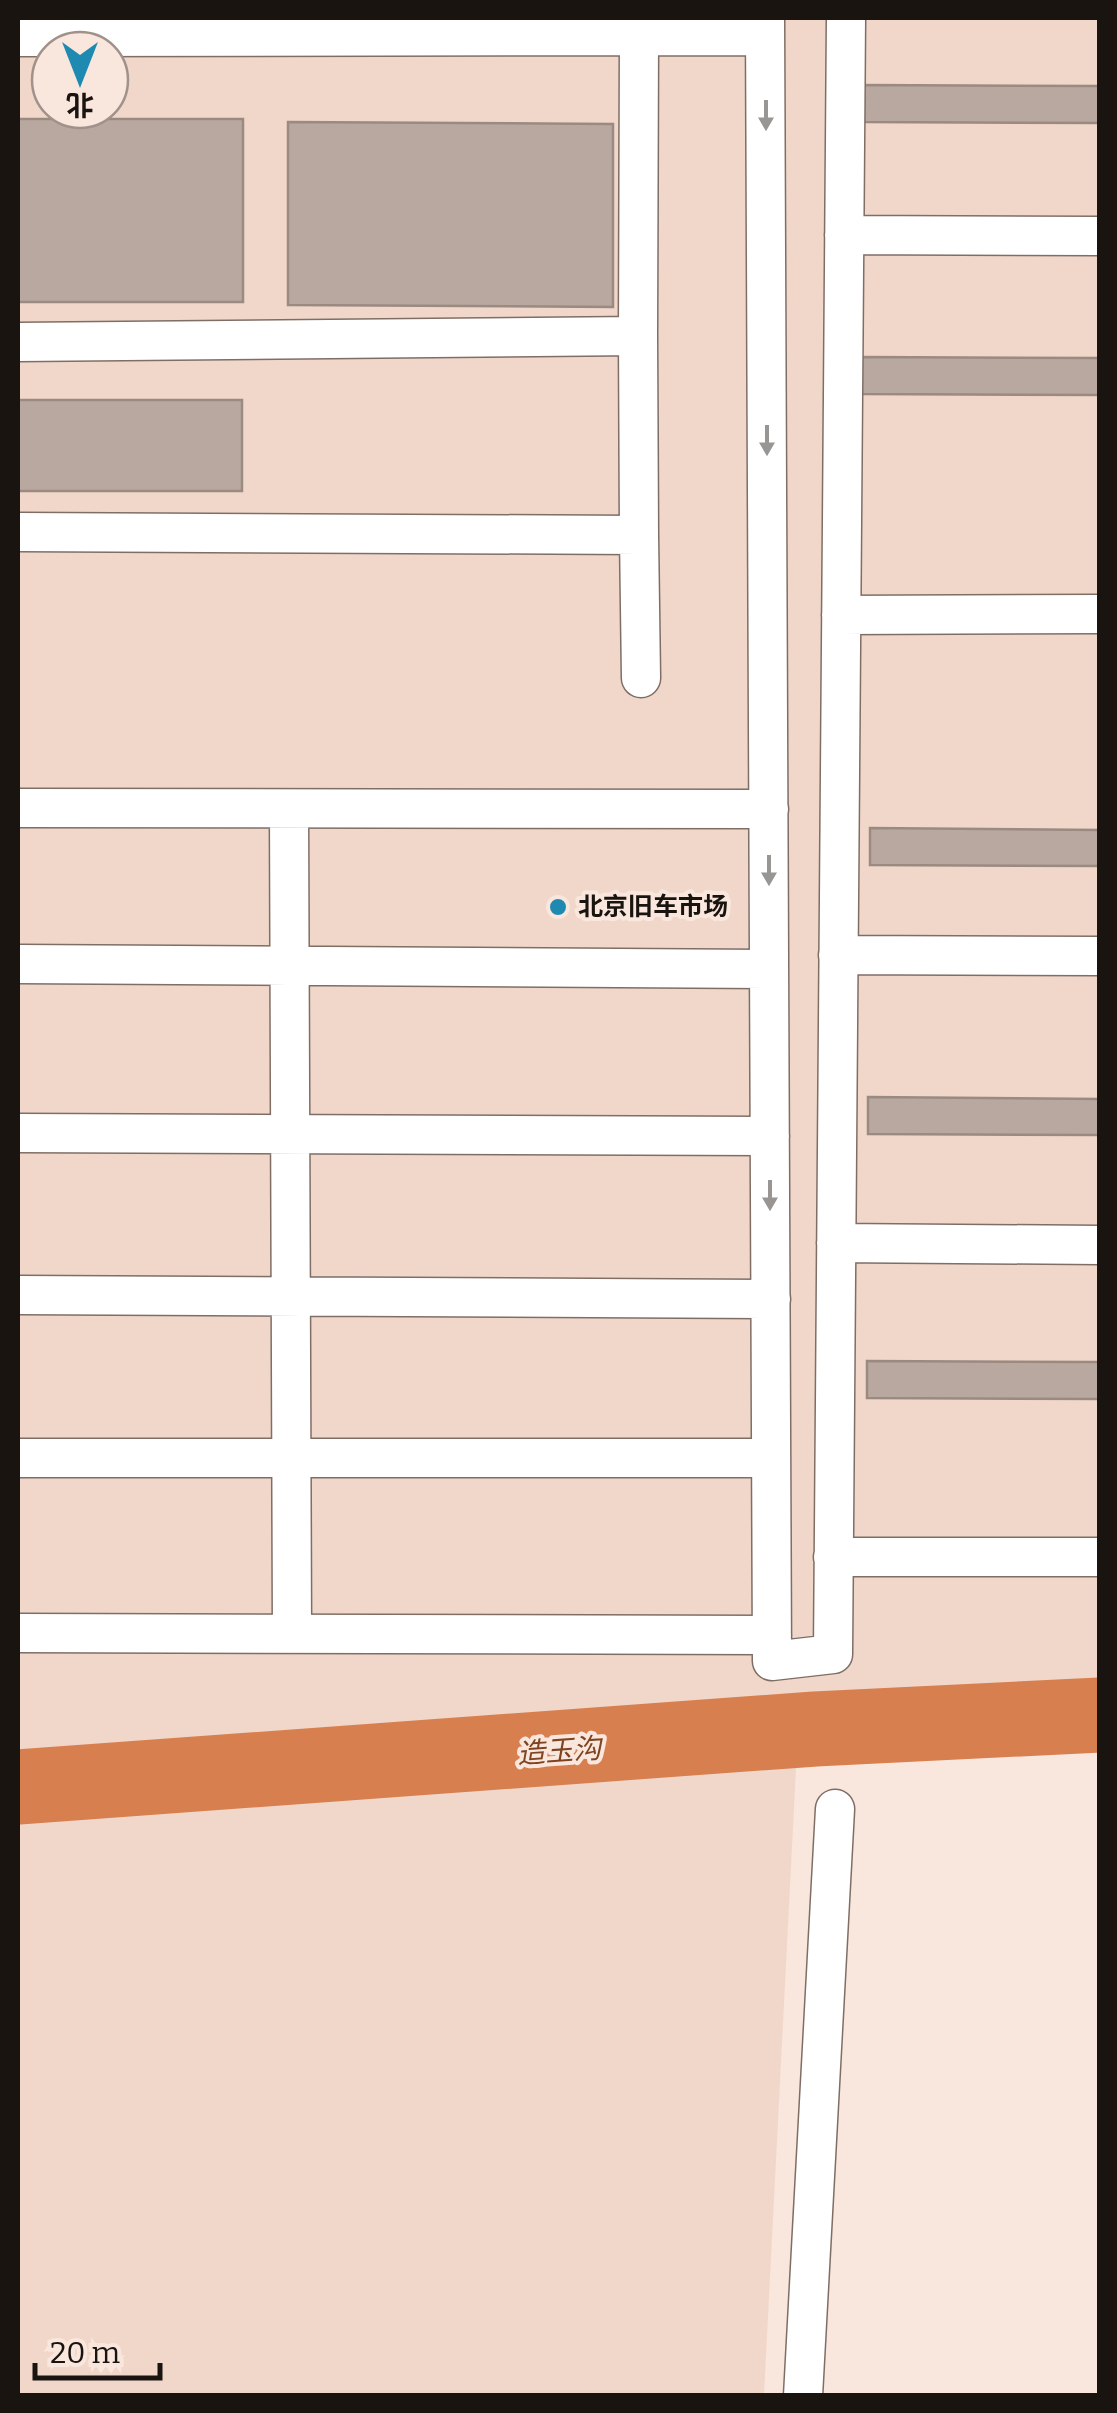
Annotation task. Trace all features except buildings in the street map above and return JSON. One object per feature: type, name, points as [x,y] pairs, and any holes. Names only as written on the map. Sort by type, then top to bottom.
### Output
[{"type":"street","points":[[18,37],[639,36],[765,27],[772,1662],[833,1654],[846,18]]},
{"type":"street","points":[[639,36],[641,678]]},
{"type":"street","points":[[844,235],[1100,236]]},
{"type":"street","points":[[18,342],[638,336]]},
{"type":"street","points":[[18,532],[639,535]]},
{"type":"street","points":[[841,614],[1100,614]]},
{"type":"street","points":[[18,808],[769,808]]},
{"type":"street","points":[[289,808],[292,1634]]},
{"type":"street","points":[[838,955],[1100,956]]},
{"type":"street","points":[[18,964],[769,969]]},
{"type":"street","points":[[18,1132],[770,1136]]},
{"type":"street","points":[[836,1243],[1100,1245]]},
{"type":"street","points":[[18,1295],[771,1300]]},
{"type":"street","points":[[18,1458],[772,1458]]},
{"type":"street","points":[[834,1557],[1100,1557]]},
{"type":"street","points":[[18,1633],[772,1635]]},
{"type":"street","points":[[803,2396],[835,1809]]},
{"type":"shaded area","name":"北京旧车市场","points":[[18,18],[1099,18],[1099,1703],[18,1776]]},
{"type":"shaded area","points":[[797,1749],[764,2395],[18,2395],[18,1803]]},
{"type":"waterway","name":"造玉沟","points":[[18,1787],[815,1729],[1100,1715]]},
{"type":"place","name":"北京旧车市场","points":[[558,907]]}]
